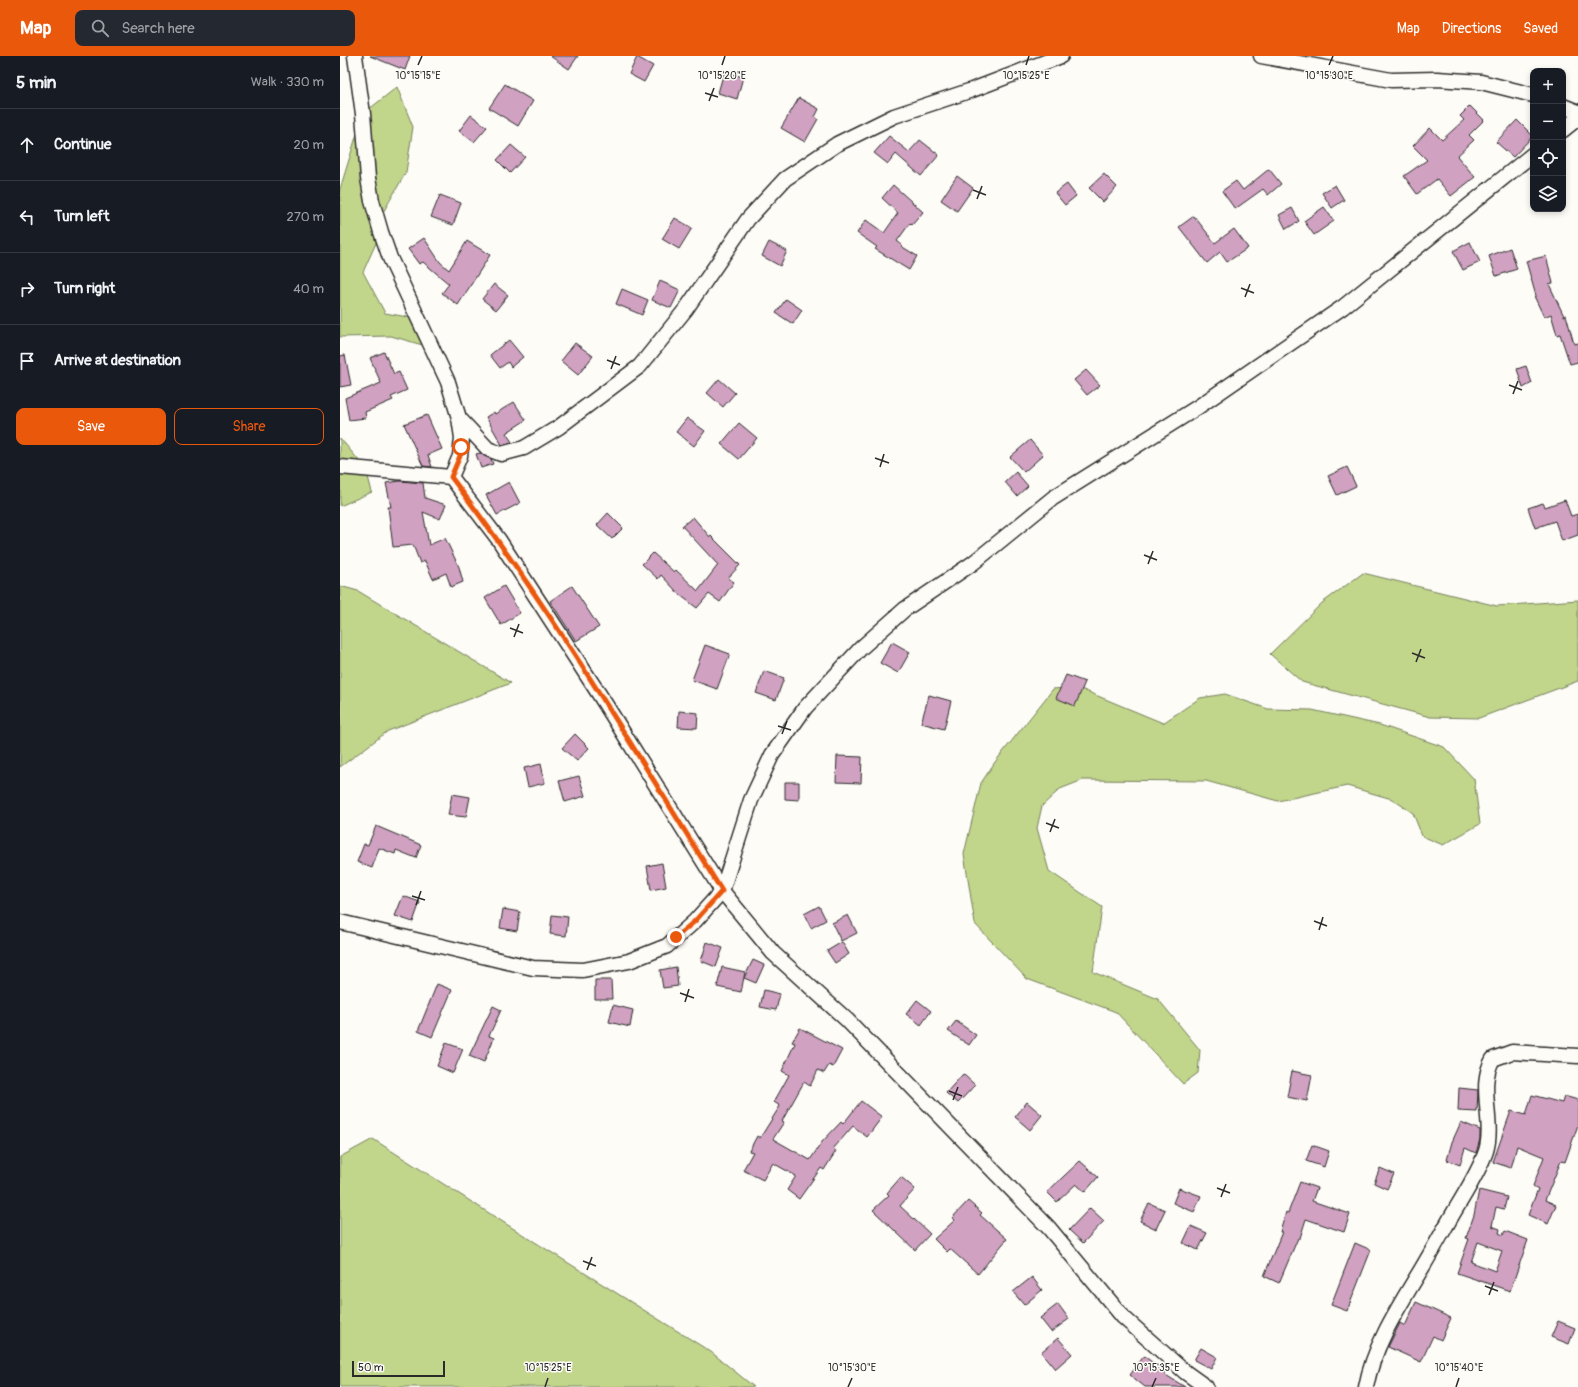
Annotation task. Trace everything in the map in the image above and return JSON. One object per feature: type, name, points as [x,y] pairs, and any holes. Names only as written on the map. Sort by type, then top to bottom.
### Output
[{"type":"street","points":[[355,56],[372,201],[390,258],[448,382],[459,418],[462,438],[460,456],[451,477]]},
{"type":"street","points":[[459,418],[488,449],[501,454],[524,448],[560,427],[640,366],[686,309],[748,219],[786,179],[837,144],[894,116],[972,90],[1061,56]]},
{"type":"street","points":[[1261,56],[1391,80],[1437,79],[1481,82],[1530,94]]},
{"type":"street","points":[[1566,107],[1578,112]]},
{"type":"street","points":[[1566,128],[1578,118]]},
{"type":"street","points":[[340,922],[533,968],[583,970],[629,961],[667,946],[695,921],[722,891],[751,800],[772,755],[805,708],[861,648],[905,609],[973,563],[1053,498],[1198,408],[1343,307],[1530,156]]},
{"type":"street","points":[[340,467],[451,477],[507,553],[599,694],[722,891],[774,953],[847,1020],[1049,1228],[1123,1317],[1185,1372],[1206,1387]]},
{"type":"street","points":[[1366,1387],[1370,1366],[1401,1300],[1422,1268],[1470,1186],[1486,1150],[1489,1121],[1486,1082],[1487,1068],[1493,1058],[1512,1052],[1578,1056]]},
{"type":"green space","points":[[397,87],[413,127],[406,172],[381,216],[381,232],[363,272],[385,313],[419,319],[433,348],[391,336],[340,337],[340,189],[363,114]]},
{"type":"green space","points":[[340,438],[366,469],[372,492],[340,506]]},
{"type":"green space","points":[[1363,573],[1497,606],[1578,600],[1578,681],[1479,718],[1430,717],[1302,682],[1270,654],[1322,603]]},
{"type":"green space","points":[[340,586],[358,591],[511,683],[388,731],[340,767]]},
{"type":"green space","points":[[1076,687],[1163,723],[1200,698],[1225,694],[1268,709],[1312,710],[1380,725],[1444,747],[1474,779],[1480,824],[1443,845],[1422,836],[1413,813],[1392,799],[1347,786],[1278,801],[1206,781],[1083,780],[1060,789],[1042,806],[1037,828],[1049,871],[1102,907],[1093,972],[1158,999],[1200,1050],[1198,1073],[1183,1084],[1116,1012],[1027,979],[975,924],[964,854],[981,783],[995,762],[1053,689]]},
{"type":"green space","points":[[373,1139],[711,1352],[754,1387],[340,1387],[340,1157]]},
{"type":"building","points":[[370,56],[410,56],[405,70]]},
{"type":"building","points":[[550,56],[578,56],[569,69]]},
{"type":"building","points":[[637,57],[653,66],[644,82],[629,74]]},
{"type":"building","points":[[724,72],[743,77],[737,99],[718,93]]},
{"type":"building","points":[[505,84],[533,101],[518,126],[489,108]]},
{"type":"building","points":[[799,98],[819,109],[815,117],[818,119],[805,142],[781,128]]},
{"type":"building","points":[[1470,106],[1484,120],[1469,135],[1474,140],[1457,156],[1475,177],[1451,196],[1437,179],[1417,194],[1404,176],[1427,160],[1413,146],[1430,128],[1442,140],[1464,120],[1460,116]]},
{"type":"building","points":[[471,115],[487,127],[474,142],[459,131]]},
{"type":"building","points":[[1517,120],[1530,133],[1530,139],[1513,157],[1496,142]]},
{"type":"building","points":[[889,136],[909,152],[920,140],[939,155],[921,176],[896,154],[888,164],[874,153]]},
{"type":"building","points":[[511,145],[525,157],[510,173],[497,160]]},
{"type":"building","points":[[1269,169],[1281,184],[1268,195],[1263,189],[1235,209],[1222,191],[1236,181],[1243,190]]},
{"type":"building","points":[[1104,174],[1117,187],[1103,202],[1089,188]]},
{"type":"building","points":[[957,176],[973,188],[957,211],[941,200]]},
{"type":"building","points":[[1067,184],[1076,196],[1065,205],[1055,193]]},
{"type":"building","points":[[893,185],[923,212],[912,225],[910,223],[897,241],[902,245],[901,246],[917,256],[909,270],[875,249],[877,247],[857,233],[866,220],[884,233],[898,213],[882,198]]},
{"type":"building","points":[[1335,185],[1344,200],[1332,208],[1322,193]]},
{"type":"building","points":[[440,195],[461,203],[453,225],[431,217]]},
{"type":"building","points":[[1324,207],[1334,221],[1314,235],[1304,221]]},
{"type":"building","points":[[1292,208],[1299,221],[1286,229],[1279,215]]},
{"type":"building","points":[[1194,216],[1215,243],[1234,229],[1248,248],[1227,262],[1220,252],[1207,263],[1179,227]]},
{"type":"building","points":[[675,218],[692,228],[679,249],[662,239]]},
{"type":"building","points":[[424,238],[440,262],[449,270],[467,241],[490,255],[458,305],[442,293],[449,284],[423,262],[419,264],[408,249]]},
{"type":"building","points":[[769,242],[787,251],[780,266],[762,256]]},
{"type":"building","points":[[1470,242],[1480,262],[1463,270],[1453,251]]},
{"type":"building","points":[[1510,248],[1517,269],[1496,276],[1489,256]]},
{"type":"building","points":[[1546,256],[1553,283],[1549,284],[1564,316],[1566,315],[1574,344],[1578,343],[1578,362],[1570,364],[1560,334],[1557,335],[1551,314],[1544,317],[1534,296],[1536,296],[1526,261]]},
{"type":"building","points":[[660,281],[680,290],[671,308],[652,300]]},
{"type":"building","points":[[494,284],[508,295],[496,310],[482,299]]},
{"type":"building","points":[[622,289],[648,300],[642,315],[616,304]]},
{"type":"building","points":[[786,299],[802,310],[793,324],[776,313]]},
{"type":"building","points":[[509,340],[523,357],[511,367],[508,362],[500,368],[490,355]]},
{"type":"building","points":[[575,343],[593,356],[578,375],[561,361]]},
{"type":"building","points":[[384,352],[394,374],[399,372],[407,390],[391,397],[393,400],[365,412],[366,418],[349,420],[345,398],[381,383],[370,358]]},
{"type":"building","points":[[345,355],[351,385],[340,387],[340,356]]},
{"type":"building","points":[[1526,366],[1532,383],[1523,388],[1517,369]]},
{"type":"building","points":[[1086,370],[1100,385],[1087,395],[1074,380]]},
{"type":"building","points":[[719,379],[735,393],[723,407],[707,393]]},
{"type":"building","points":[[514,402],[526,420],[506,433],[512,442],[502,445],[486,417],[494,412],[495,414]]},
{"type":"building","points":[[427,415],[442,449],[428,455],[432,467],[423,466],[404,424]]},
{"type":"building","points":[[687,418],[705,431],[694,446],[676,432]]},
{"type":"building","points":[[739,423],[757,438],[739,459],[721,444]]},
{"type":"building","points":[[1030,440],[1043,455],[1024,472],[1010,457]]},
{"type":"building","points":[[480,453],[491,459],[493,464],[481,468],[476,454]]},
{"type":"building","points":[[1347,467],[1356,486],[1337,495],[1328,476]]},
{"type":"building","points":[[1016,472],[1028,486],[1017,496],[1005,482]]},
{"type":"building","points":[[400,481],[423,483],[425,498],[446,505],[440,519],[423,512],[429,545],[445,538],[459,567],[463,582],[451,587],[446,573],[433,579],[425,561],[420,563],[413,545],[393,547],[388,507],[391,507],[386,483]]},
{"type":"building","points":[[509,482],[520,503],[497,515],[486,495]]},
{"type":"building","points":[[1565,500],[1571,516],[1578,514],[1578,535],[1562,541],[1555,521],[1535,528],[1528,508],[1543,503],[1545,507]]},
{"type":"building","points":[[608,513],[623,528],[612,539],[597,525]]},
{"type":"building","points":[[693,517],[710,537],[711,536],[740,565],[728,578],[734,582],[720,602],[709,594],[697,608],[680,595],[661,575],[658,579],[642,564],[653,553],[674,572],[676,570],[698,591],[718,565],[682,526]]},
{"type":"building","points":[[504,586],[520,613],[501,625],[485,598]]},
{"type":"building","points":[[572,586],[599,627],[576,641],[550,601]]},
{"type":"building","points":[[892,642],[910,652],[898,673],[880,663]]},
{"type":"building","points":[[705,645],[730,654],[717,689],[692,680]]},
{"type":"building","points":[[764,671],[784,678],[776,700],[756,693]]},
{"type":"building","points":[[1066,675],[1085,682],[1075,706],[1056,698]]},
{"type":"building","points":[[929,695],[951,701],[944,729],[921,723]]},
{"type":"building","points":[[679,711],[698,713],[697,728],[678,727]]},
{"type":"building","points":[[575,734],[589,748],[577,761],[562,748]]},
{"type":"building","points":[[837,756],[862,757],[861,783],[836,782]]},
{"type":"building","points":[[541,764],[545,783],[528,787],[524,768]]},
{"type":"building","points":[[579,776],[585,796],[565,802],[559,781]]},
{"type":"building","points":[[785,782],[799,782],[799,800],[785,799]]},
{"type":"building","points":[[452,794],[470,797],[466,817],[448,815]]},
{"type":"building","points":[[376,826],[421,845],[416,858],[396,850],[395,854],[379,848],[372,868],[357,862],[364,844],[368,845]]},
{"type":"building","points":[[662,863],[666,887],[651,890],[647,866]]},
{"type":"building","points":[[403,896],[420,902],[413,922],[395,916]]},
{"type":"building","points":[[819,906],[826,920],[811,928],[804,914]]},
{"type":"building","points":[[503,909],[520,912],[517,931],[500,928]]},
{"type":"building","points":[[552,915],[568,917],[566,936],[550,934]]},
{"type":"building","points":[[848,915],[857,933],[841,941],[832,923]]},
{"type":"building","points":[[707,942],[723,948],[716,967],[701,961]]},
{"type":"building","points":[[842,942],[849,954],[835,963],[827,951]]},
{"type":"building","points":[[753,960],[764,965],[756,983],[744,978]]},
{"type":"building","points":[[676,967],[678,986],[663,988],[660,970]]},
{"type":"building","points":[[722,967],[745,972],[741,992],[717,987]]},
{"type":"building","points":[[595,980],[611,980],[612,999],[595,999]]},
{"type":"building","points":[[437,984],[452,990],[432,1037],[418,1031]]},
{"type":"building","points":[[764,990],[780,994],[776,1010],[760,1007]]},
{"type":"building","points":[[917,1000],[931,1011],[921,1025],[906,1014]]},
{"type":"building","points":[[613,1005],[633,1010],[630,1027],[609,1022]]},
{"type":"building","points":[[493,1006],[501,1010],[489,1036],[494,1038],[484,1062],[469,1056]]},
{"type":"building","points":[[956,1021],[976,1035],[969,1045],[948,1031]]},
{"type":"building","points":[[800,1028],[842,1050],[833,1067],[829,1065],[824,1073],[818,1070],[810,1086],[804,1082],[782,1121],[784,1122],[773,1139],[810,1160],[822,1142],[841,1122],[843,1124],[861,1101],[882,1117],[867,1137],[853,1126],[833,1149],[836,1151],[824,1170],[821,1168],[799,1199],[787,1190],[796,1176],[773,1163],[763,1180],[743,1170],[753,1152],[749,1151],[757,1136],[760,1138],[780,1106],[774,1102],[789,1075],[782,1071],[795,1043],[792,1042]]},
{"type":"building","points":[[446,1043],[463,1049],[453,1073],[437,1066]]},
{"type":"building","points":[[1292,1071],[1312,1075],[1307,1101],[1287,1097]]},
{"type":"building","points":[[963,1074],[975,1085],[958,1103],[946,1093]]},
{"type":"building","points":[[1459,1088],[1478,1090],[1477,1112],[1458,1111]]},
{"type":"building","points":[[1532,1095],[1562,1103],[1564,1096],[1578,1100],[1578,1125],[1565,1162],[1561,1161],[1545,1200],[1556,1205],[1548,1224],[1528,1215],[1538,1189],[1533,1186],[1544,1157],[1517,1146],[1511,1168],[1493,1162],[1511,1111],[1526,1115]]},
{"type":"building","points":[[1027,1102],[1042,1115],[1030,1130],[1015,1117]]},
{"type":"building","points":[[1461,1122],[1480,1130],[1480,1139],[1476,1153],[1465,1148],[1460,1165],[1447,1160],[1452,1142]]},
{"type":"building","points":[[1312,1145],[1329,1151],[1324,1167],[1306,1161]]},
{"type":"building","points":[[1080,1161],[1098,1177],[1085,1192],[1076,1184],[1057,1202],[1047,1192]]},
{"type":"building","points":[[1380,1168],[1394,1174],[1387,1189],[1374,1183]]},
{"type":"building","points":[[901,1177],[915,1189],[900,1206],[930,1234],[915,1250],[873,1210],[889,1195],[887,1193]]},
{"type":"building","points":[[1300,1182],[1317,1188],[1312,1201],[1350,1214],[1344,1232],[1306,1219],[1300,1238],[1298,1238],[1279,1283],[1264,1276],[1282,1232],[1280,1232],[1286,1212],[1288,1213]]},
{"type":"building","points":[[1179,1188],[1201,1196],[1194,1212],[1173,1203]]},
{"type":"building","points":[[1479,1190],[1507,1197],[1504,1209],[1496,1207],[1492,1226],[1500,1229],[1499,1233],[1503,1235],[1505,1231],[1528,1240],[1510,1291],[1457,1273],[1469,1239],[1466,1238],[1474,1215]],"holes":[[[1478,1242],[1502,1251],[1495,1271],[1471,1262]]]},
{"type":"building","points":[[968,1201],[982,1213],[980,1215],[1007,1239],[978,1274],[950,1249],[947,1252],[934,1239],[955,1220],[952,1218]]},
{"type":"building","points":[[1149,1203],[1165,1210],[1156,1229],[1140,1221]]},
{"type":"building","points":[[1090,1208],[1104,1221],[1083,1243],[1069,1230]]},
{"type":"building","points":[[1191,1226],[1207,1233],[1198,1250],[1183,1243]]},
{"type":"building","points":[[1355,1243],[1371,1250],[1347,1311],[1331,1305]]},
{"type":"building","points":[[1032,1277],[1042,1290],[1024,1305],[1013,1292]]},
{"type":"building","points":[[1416,1302],[1451,1318],[1441,1340],[1433,1336],[1421,1362],[1388,1347],[1400,1323],[1405,1326]]},
{"type":"building","points":[[1058,1304],[1069,1319],[1051,1332],[1040,1318]]},
{"type":"building","points":[[1558,1321],[1575,1328],[1569,1344],[1551,1337]]},
{"type":"building","points":[[1058,1338],[1072,1354],[1055,1369],[1041,1352]]},
{"type":"building","points":[[1201,1348],[1217,1357],[1211,1369],[1194,1360]]},
{"type":"building","points":[[1144,1356],[1165,1372],[1164,1374],[1185,1387],[1145,1387],[1130,1375]]},
{"type":"route","points":[[461,447],[460,456],[451,477],[499,540],[599,694],[722,891],[695,921],[676,937]]}]
